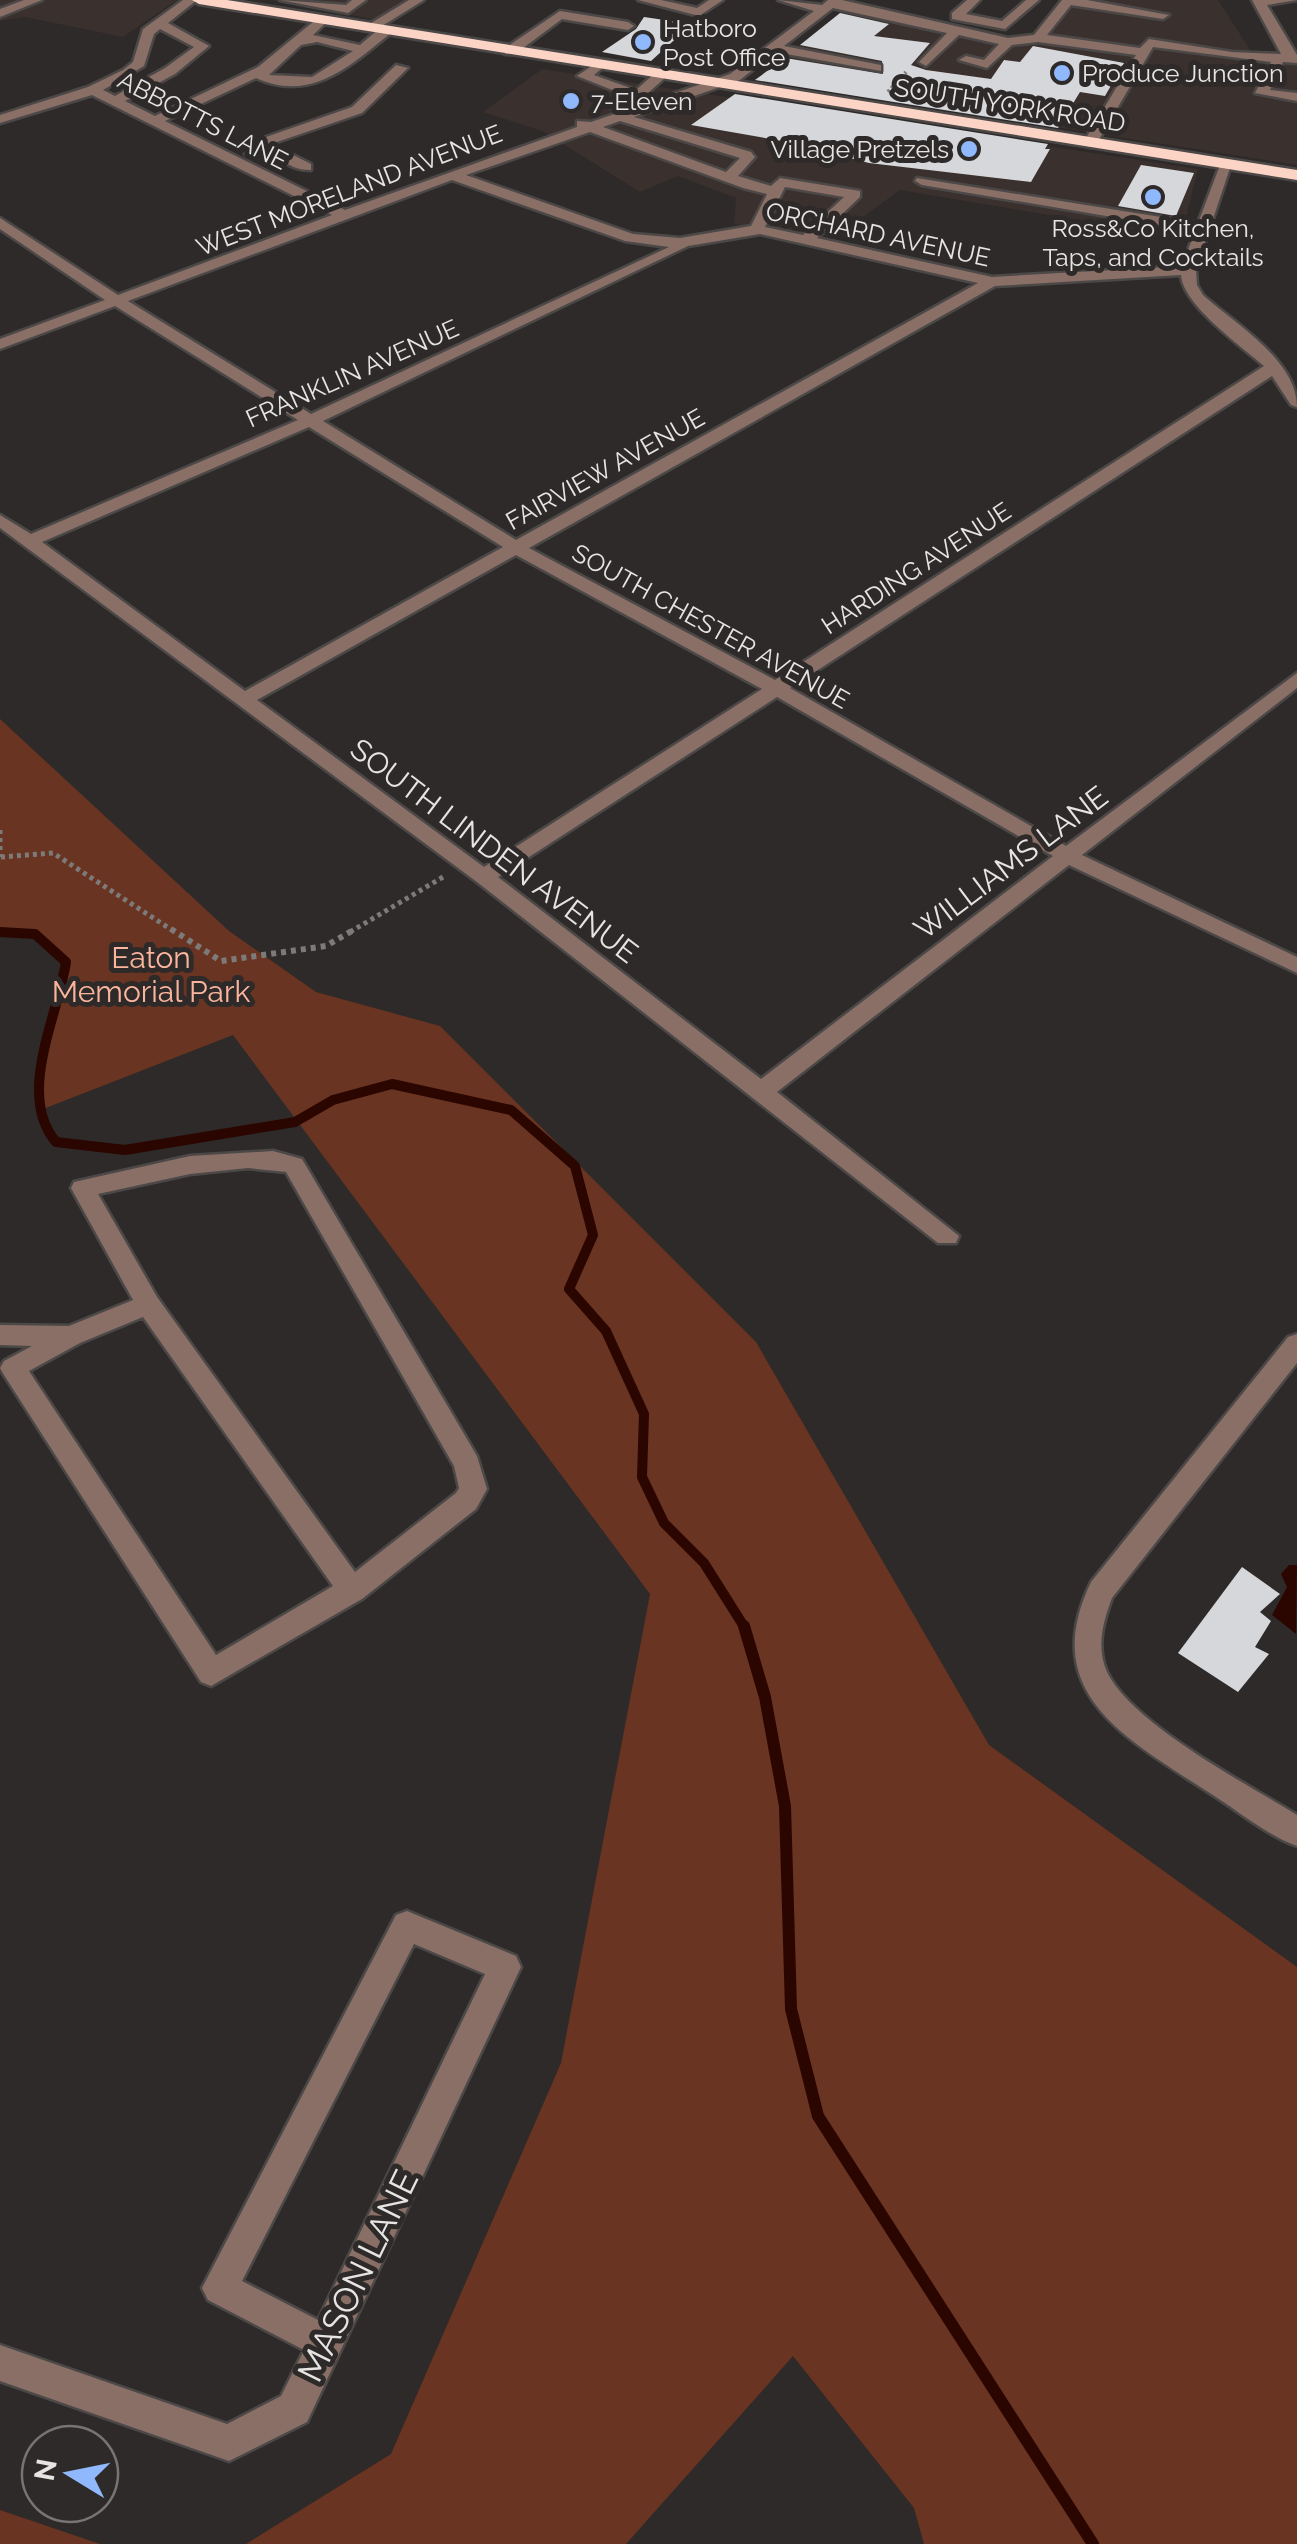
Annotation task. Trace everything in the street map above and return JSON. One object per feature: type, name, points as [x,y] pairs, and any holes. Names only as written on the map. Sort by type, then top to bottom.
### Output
[{"type":"highway","name":"SOUTH YORK ROAD","points":[[199,0],[298,5],[323,20],[1297,176]]},
{"type":"street","points":[[0,13],[36,0]]},
{"type":"street","points":[[0,119],[93,90],[135,68],[144,37],[190,0]]},
{"type":"street","points":[[298,5],[348,9],[360,0]]},
{"type":"street","points":[[263,70],[262,77],[270,80],[312,84],[362,49],[378,29],[418,0]]},
{"type":"street","points":[[644,0],[698,12],[718,0]]},
{"type":"street","points":[[784,0],[830,4],[1008,42],[1038,38],[1289,58]]},
{"type":"street","points":[[974,0],[956,16],[1005,25],[1034,0]]},
{"type":"street","points":[[1090,143],[1146,48],[1167,0]]},
{"type":"street","points":[[1289,58],[1260,1],[1292,0]]},
{"type":"street","points":[[1038,38],[1068,1],[1163,15]]},
{"type":"street","name":"WEST MORELAND AVENUE","points":[[0,344],[586,126],[735,78],[830,4]]},
{"type":"street","points":[[510,50],[560,15],[628,26]]},
{"type":"street","points":[[154,120],[263,70],[323,20]]},
{"type":"street","points":[[115,101],[170,71],[204,46],[159,24]]},
{"type":"street","points":[[926,62],[956,31]]},
{"type":"street","points":[[297,42],[317,38],[362,49]]},
{"type":"street","points":[[966,60],[987,64],[1008,42]]},
{"type":"street","points":[[142,46],[179,61]]},
{"type":"street","points":[[773,48],[876,68]]},
{"type":"street","points":[[1289,58],[1262,92],[1297,97]]},
{"type":"street","points":[[599,65],[584,76],[656,104]]},
{"type":"street","points":[[268,150],[271,140],[357,110],[401,68]]},
{"type":"street","points":[[661,76],[638,95],[573,119],[728,178],[776,191]]},
{"type":"street","name":"ABBOTTS LANE","points":[[93,90],[345,216]]},
{"type":"street","points":[[617,116],[746,154],[748,157],[728,178]]},
{"type":"street","points":[[233,160],[268,150],[306,167]]},
{"type":"street","points":[[1227,165],[1188,270],[1189,284],[1197,298],[1274,367],[1297,402]]},
{"type":"street","name":"ORCHARD AVENUE","points":[[452,175],[630,238],[690,242],[736,230],[756,230],[992,282],[1188,270]]},
{"type":"street","points":[[756,230],[784,180],[856,194],[805,241]]},
{"type":"street","points":[[922,180],[1204,228]]},
{"type":"street","name":"SOUTH CHESTER AVENUE","points":[[0,222],[117,301],[514,548],[775,688],[1070,857],[1297,966]]},
{"type":"street","name":"FRANKLIN AVENUE","points":[[30,541],[308,422],[690,242]]},
{"type":"street","name":"FAIRVIEW AVENUE","points":[[243,700],[992,282]]},
{"type":"street","name":"HARDING AVENUE","points":[[484,876],[1274,367]]},
{"type":"street","name":"SOUTH LINDEN AVENUE","points":[[0,520],[484,876],[947,1236]]},
{"type":"street","name":"WILLIAMS LANE","points":[[759,1093],[1297,679]]},
{"type":"street","points":[[148,1304],[71,1336],[13,1368],[211,1674],[352,1590],[466,1502],[473,1489],[467,1464],[294,1165],[279,1159],[238,1160],[82,1188],[148,1304],[352,1590]]},
{"type":"street","points":[[0,1335],[71,1336]]},
{"type":"street","points":[[1297,1344],[1101,1590],[1090,1611],[1092,1672],[1130,1725],[1297,1832]]},
{"type":"street","name":"MASON LANE","points":[[0,2364],[230,2444],[294,2409],[327,2343],[505,1966],[407,1926],[220,2288],[327,2343]]},
{"type":"path","points":[[0,830],[0,857],[53,853],[221,961],[326,946],[465,863]]},
{"type":"shaded area","points":[[0,0],[177,0],[123,37],[25,17],[0,21]]},
{"type":"shaded area","points":[[269,0],[412,0],[377,20]]},
{"type":"shaded area","points":[[1064,0],[1218,0],[1251,51],[1297,62],[1297,165],[754,80],[845,11],[1018,47]]},
{"type":"shaded area","points":[[542,69],[1198,169],[1181,237],[900,190],[835,237],[734,224],[736,198],[678,176],[640,192],[542,131],[483,112]]},
{"type":"shaded area","points":[[1289,1565],[1297,1565],[1296,1634],[1272,1615],[1287,1587],[1281,1574]]},
{"type":"green space","name":"Eaton Memorial Park","points":[[0,719],[229,931],[316,992],[440,1026],[756,1342],[989,1745],[1297,1967],[1297,2544],[924,2544],[914,2508],[793,2356],[626,2544],[246,2544],[391,2454],[561,2063],[650,1594],[233,1035],[38,1111],[65,962],[35,934],[0,932]]},
{"type":"green space","points":[[0,2510],[20,2517],[20,2524],[41,2524],[100,2544],[0,2544]]},
{"type":"building","points":[[840,13],[889,24],[874,36],[930,43],[911,65],[926,70],[991,79],[1004,60],[1020,62],[1033,46],[1124,63],[1105,96],[1080,92],[1058,128],[755,80],[785,58],[883,74],[882,61],[800,45]]},
{"type":"building","name":"Hatboro Post Office","points":[[644,17],[692,24],[651,61],[602,52],[636,29]]},
{"type":"building","points":[[735,94],[1048,144],[1045,149],[1050,149],[1031,182],[869,163],[830,153],[833,150],[691,125]]},
{"type":"building","name":"Ross&Co Kitchen, Taps, and Cocktails","points":[[1141,165],[1194,173],[1176,216],[1118,206]]},
{"type":"building","points":[[1242,1567],[1280,1594],[1260,1612],[1271,1621],[1255,1647],[1269,1654],[1238,1692],[1178,1653]]},
{"type":"waterway","points":[[0,932],[35,934],[66,962],[39,1079],[45,1123],[56,1142],[125,1150],[295,1122],[333,1100],[392,1084],[511,1110],[575,1166],[593,1235],[569,1289],[606,1331],[644,1414],[642,1477],[664,1523],[704,1563],[744,1627]]},
{"type":"waterway","points":[[744,1627],[765,1697],[785,1806],[791,2009],[818,2116],[1093,2544]]},
{"type":"place","name":"Hatboro Post Office","points":[[643,42]]},
{"type":"place","name":"Produce Junction","points":[[1062,73]]},
{"type":"place","name":"7-Eleven","points":[[571,101]]},
{"type":"place","name":"Village Pretzels","points":[[969,149]]},
{"type":"place","name":"Ross&Co Kitchen, Taps, and Cocktails","points":[[1153,197]]}]
